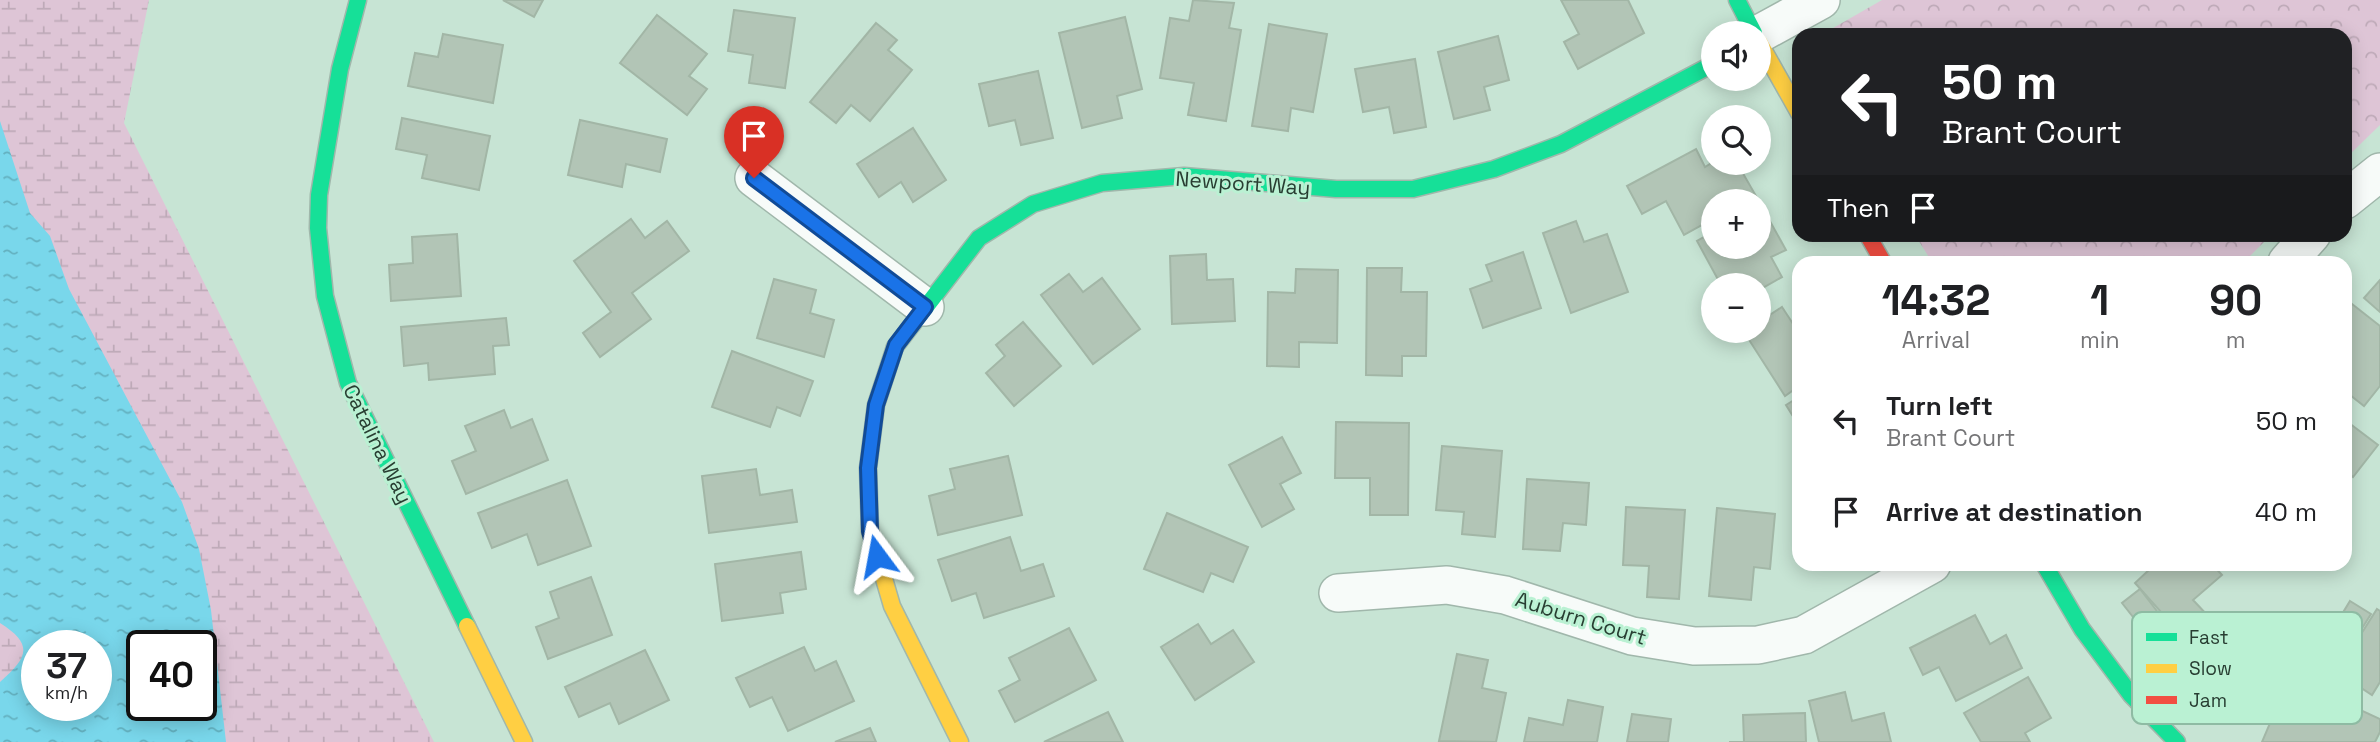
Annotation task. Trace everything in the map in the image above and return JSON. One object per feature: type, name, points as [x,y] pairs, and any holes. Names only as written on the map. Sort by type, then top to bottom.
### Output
[{"type":"street","name":"Catalina Way","points":[[358,0],[340,69],[319,195],[318,228],[325,296],[348,383],[524,742]]},
{"type":"street","points":[[1737,0],[1749,21]]},
{"type":"street","points":[[1771,26],[1821,0]]},
{"type":"street","points":[[1771,63],[1792,101]]},
{"type":"street","name":"Newport Way","points":[[960,742],[892,606],[870,531],[868,468],[876,405],[896,345],[979,238],[1033,204],[1102,183],[1184,176],[1336,190],[1413,189],[1494,169],[1561,144],[1701,70]]},
{"type":"street","points":[[2352,194],[2380,172]]},
{"type":"street","points":[[754,178],[925,307]]},
{"type":"street","points":[[2292,256],[2305,242]]},
{"type":"street","name":"Auburn Court","points":[[1338,593],[1447,585],[1505,595],[1632,636],[1694,646],[1758,645],[1804,635],[1919,571]]},
{"type":"street","points":[[2048,571],[2082,629],[2132,696]]},
{"type":"street","points":[[2159,724],[2177,742]]},
{"type":"green space","points":[[0,0],[149,0],[124,123],[434,742],[0,742]]},
{"type":"green space","points":[[1882,0],[2380,0],[2380,125],[2352,152],[2352,28],[1833,28]]},
{"type":"green space","points":[[1919,242],[2264,242],[2250,256],[1928,256]]},
{"type":"water","points":[[0,121],[30,213],[50,236],[69,289],[182,502],[199,549],[213,630],[126,630],[126,721],[217,721],[217,663],[226,742],[0,742],[0,682],[21,659],[21,721],[112,721],[112,630],[21,630],[21,643],[0,623]]},
{"type":"building","points":[[503,0],[543,0],[534,17]]},
{"type":"building","points":[[1193,0],[1234,3],[1229,28],[1241,30],[1226,121],[1188,115],[1194,83],[1160,78],[1170,18],[1189,21]]},
{"type":"building","points":[[1561,0],[1628,0],[1644,33],[1578,69],[1564,42],[1579,34]]},
{"type":"building","points":[[734,10],[795,18],[785,88],[749,83],[753,55],[728,51]]},
{"type":"building","points":[[657,15],[707,54],[689,76],[707,89],[687,115],[620,63]]},
{"type":"building","points":[[1125,17],[1142,89],[1117,96],[1122,118],[1082,128],[1059,33]]},
{"type":"building","points":[[876,23],[897,40],[888,50],[912,70],[870,121],[851,105],[836,123],[810,102]]},
{"type":"building","points":[[1269,24],[1327,34],[1313,112],[1291,108],[1288,131],[1252,126]]},
{"type":"building","points":[[443,34],[503,45],[493,103],[408,86],[415,53],[438,57]]},
{"type":"building","points":[[1498,36],[1509,80],[1484,87],[1490,110],[1454,119],[1438,52]]},
{"type":"building","points":[[1415,59],[1426,127],[1394,133],[1389,107],[1363,112],[1355,69]]},
{"type":"building","points":[[1038,71],[1053,138],[1021,145],[1015,120],[989,126],[979,84]]},
{"type":"building","points":[[402,118],[490,136],[479,190],[422,178],[427,155],[396,149]]},
{"type":"building","points":[[580,120],[667,139],[660,172],[626,164],[622,187],[568,175]]},
{"type":"building","points":[[913,128],[946,180],[913,202],[901,182],[879,197],[857,164]]},
{"type":"building","points":[[1696,149],[1701,159],[1701,175],[1744,175],[1752,189],[1701,189],[1701,226],[1684,235],[1666,201],[1642,214],[1627,186]]},
{"type":"building","points":[[631,219],[645,238],[667,221],[689,251],[632,293],[651,319],[600,357],[583,333],[611,312],[574,261]]},
{"type":"building","points":[[1576,221],[1584,242],[1607,234],[1628,292],[1571,313],[1543,233]]},
{"type":"building","points":[[1771,223],[1786,250],[1771,257]]},
{"type":"building","points":[[457,234],[461,296],[391,301],[389,265],[413,263],[412,237]]},
{"type":"building","points":[[1523,252],[1541,308],[1483,328],[1470,289],[1492,281],[1486,265]]},
{"type":"building","points":[[1206,254],[1207,280],[1233,279],[1235,321],[1172,324],[1170,256]]},
{"type":"building","points":[[1771,257],[1782,277],[1771,283],[1771,273],[1714,273],[1707,259]]},
{"type":"building","points":[[1367,268],[1402,268],[1401,292],[1427,292],[1426,356],[1402,356],[1402,376],[1366,375]]},
{"type":"building","points":[[1296,269],[1338,270],[1337,343],[1299,342],[1299,367],[1267,366],[1268,292],[1295,293]]},
{"type":"building","points":[[1069,274],[1083,292],[1102,278],[1140,329],[1093,364],[1041,295]]},
{"type":"building","points":[[774,279],[816,290],[810,313],[834,320],[824,357],[757,338]]},
{"type":"building","points":[[2380,280],[2380,312],[2364,298]]},
{"type":"building","points":[[2352,304],[2380,326],[2380,386],[2364,406],[2352,397]]},
{"type":"building","points":[[1782,307],[1792,322],[1792,391],[1785,396],[1751,343],[1771,343],[1771,314]]},
{"type":"building","points":[[506,318],[509,345],[493,346],[495,374],[429,380],[428,363],[404,366],[401,327]]},
{"type":"building","points":[[1023,322],[1061,366],[1014,406],[986,373],[1005,356],[996,345]]},
{"type":"building","points":[[732,351],[813,381],[800,416],[777,407],[770,427],[712,407]]},
{"type":"building","points":[[1792,401],[1792,415],[1786,405]]},
{"type":"building","points":[[504,410],[511,428],[532,419],[548,460],[466,494],[452,461],[476,451],[465,426]]},
{"type":"building","points":[[1336,422],[1409,423],[1408,515],[1370,515],[1370,478],[1335,478]]},
{"type":"building","points":[[2352,425],[2378,445],[2352,476]]},
{"type":"building","points":[[1282,437],[1301,473],[1280,484],[1294,509],[1262,527],[1229,465]]},
{"type":"building","points":[[1442,446],[1502,451],[1495,537],[1462,534],[1464,512],[1436,510]]},
{"type":"building","points":[[1008,456],[1022,515],[938,535],[929,496],[955,489],[950,469]]},
{"type":"building","points":[[756,469],[760,495],[792,490],[797,522],[709,533],[702,476]]},
{"type":"building","points":[[1527,479],[1589,483],[1586,525],[1563,523],[1560,551],[1523,549]]},
{"type":"building","points":[[567,480],[591,546],[538,565],[527,534],[492,548],[478,513]]},
{"type":"building","points":[[1626,507],[1685,510],[1679,599],[1647,597],[1649,566],[1623,565]]},
{"type":"building","points":[[1717,508],[1775,514],[1770,569],[1754,567],[1751,600],[1709,596]]},
{"type":"building","points":[[1167,513],[1248,547],[1233,582],[1211,573],[1203,592],[1144,569]]},
{"type":"building","points":[[1010,537],[1021,571],[1043,564],[1054,596],[984,618],[976,593],[952,601],[938,560]]},
{"type":"building","points":[[801,552],[806,589],[780,593],[783,613],[722,621],[715,564]]},
{"type":"building","points":[[2148,571],[2218,571],[2222,575],[2193,600],[2204,612],[2161,612],[2135,583]]},
{"type":"building","points":[[591,577],[612,635],[548,659],[536,627],[559,618],[550,592]]},
{"type":"building","points":[[2140,589],[2158,612],[2132,612],[2132,616],[2122,603]]},
{"type":"building","points":[[2350,601],[2371,614],[2362,628],[2362,612],[2343,612]]},
{"type":"building","points":[[2377,609],[2380,611],[2380,682],[2372,695],[2362,688],[2362,633]]},
{"type":"building","points":[[1975,615],[1990,644],[2006,635],[2022,668],[1956,701],[1939,667],[1923,675],[1910,648]]},
{"type":"building","points":[[1198,624],[1211,644],[1233,630],[1254,662],[1195,700],[1161,647]]},
{"type":"building","points":[[1069,628],[1096,680],[1015,722],[999,691],[1020,680],[1009,658]]},
{"type":"building","points":[[804,647],[815,671],[836,661],[854,701],[788,731],[772,697],[750,707],[736,678]]},
{"type":"building","points":[[645,650],[669,700],[619,724],[610,703],[579,717],[565,687]]},
{"type":"building","points":[[1457,654],[1488,660],[1482,688],[1506,693],[1496,742],[1439,741]]},
{"type":"building","points":[[2028,677],[2051,718],[2025,733],[2030,742],[1981,742],[1964,713]]},
{"type":"building","points":[[1845,692],[1852,721],[1884,713],[1891,742],[1819,742],[1809,701]]},
{"type":"building","points":[[1568,700],[1603,707],[1597,742],[1524,742],[1529,718],[1563,725]]},
{"type":"building","points":[[2362,711],[2380,719],[2380,732],[2375,742],[2262,742],[2270,724],[2362,724]]},
{"type":"building","points":[[1108,712],[1123,742],[1044,742]]},
{"type":"building","points":[[1805,713],[1806,742],[1744,742],[1743,715]]},
{"type":"building","points":[[1632,714],[1671,719],[1668,742],[1627,742]]},
{"type":"building","points":[[870,728],[876,742],[835,742]]},
{"type":"traffic: fast","points":[[358,0],[340,69],[319,195],[318,228],[325,296],[348,383],[467,626]]},
{"type":"traffic: fast","points":[[1737,0],[1748,21]]},
{"type":"traffic: fast","points":[[895,347],[979,238],[1033,204],[1102,183],[1184,176],[1336,189],[1413,189],[1494,169],[1561,144],[1701,70]]},
{"type":"traffic: fast","points":[[2048,571],[2082,629],[2132,696]]},
{"type":"traffic: fast","points":[[2159,724],[2177,742]]},
{"type":"traffic: slow","points":[[1771,63],[1792,101]]},
{"type":"traffic: slow","points":[[895,347],[876,405],[868,468],[870,531],[892,606],[960,742]]},
{"type":"traffic: slow","points":[[467,626],[524,742]]},
{"type":"traffic: jam","points":[[1872,242],[1880,256]]},
{"type":"route","points":[[754,178],[925,307],[896,345],[876,405],[868,468],[870,531],[877,556]]}]
